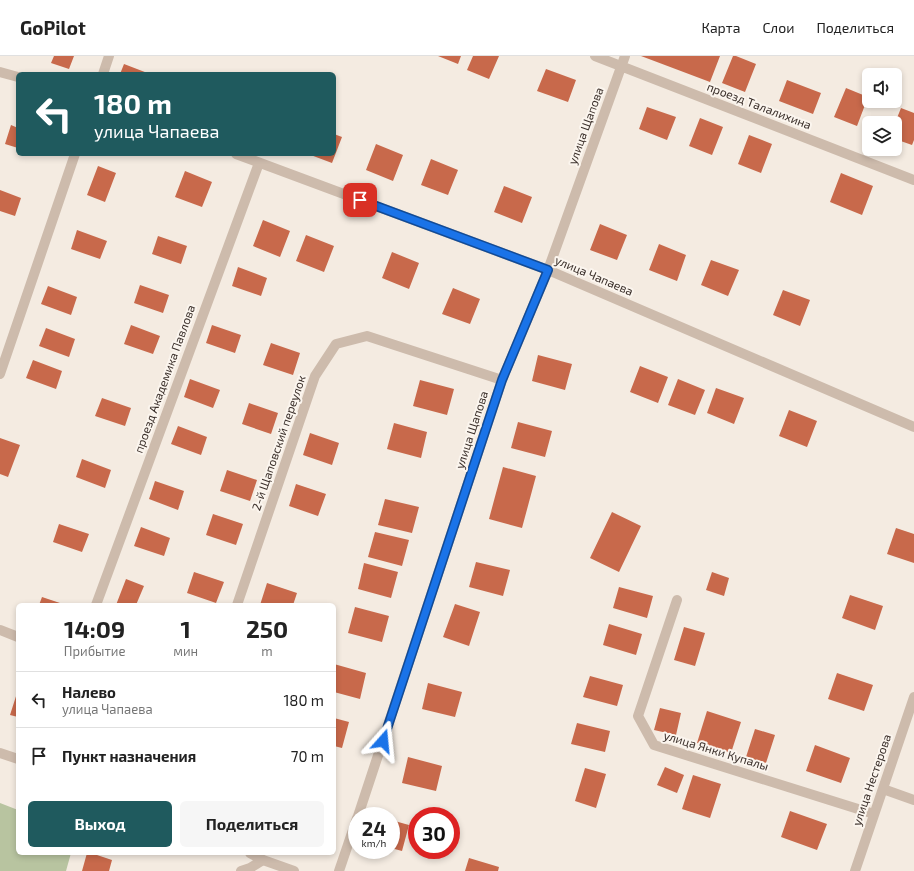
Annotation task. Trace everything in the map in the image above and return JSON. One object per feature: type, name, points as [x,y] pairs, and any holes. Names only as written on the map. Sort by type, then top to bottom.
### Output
[{"type":"street","points":[[104,72],[109,56]]},
{"type":"street","name":"проезд Талалихина","points":[[595,56],[914,180]]},
{"type":"street","name":"улица Щапова","points":[[360,807],[502,380],[548,270],[625,56]]},
{"type":"street","points":[[0,72],[16,76]]},
{"type":"street","points":[[0,374],[74,156]]},
{"type":"street","name":"улица Чапаева","points":[[242,156],[548,270],[914,427]]},
{"type":"street","name":"проезд Академика Павлова","points":[[97,603],[259,162]]},
{"type":"street","name":"2-й Щаповский переулок","points":[[237,603],[315,376],[336,344],[367,336],[502,380]]},
{"type":"street","name":"улица Янки Купалы","points":[[678,600],[638,716],[654,745],[874,814]]},
{"type":"street","points":[[0,630],[16,636]]},
{"type":"street","name":"улица Нестерова","points":[[855,871],[914,696]]},
{"type":"street","points":[[0,753],[16,758]]},
{"type":"street","points":[[883,789],[914,800]]},
{"type":"street","name":"улица Щапова","points":[[339,871],[348,844]]},
{"type":"street","points":[[254,855],[263,860],[294,871]]},
{"type":"street","points":[[242,871],[263,860]]},
{"type":"green space","points":[[0,803],[16,809],[16,855],[70,855],[66,871],[0,871]]},
{"type":"building","points":[[54,56],[74,56],[69,69],[51,63]]},
{"type":"building","points":[[438,56],[461,56],[458,64]]},
{"type":"building","points":[[473,56],[499,56],[489,79],[467,70]]},
{"type":"building","points":[[641,56],[720,56],[710,82]]},
{"type":"building","points":[[733,56],[756,64],[745,92],[722,83]]},
{"type":"building","points":[[124,64],[145,72],[121,72]]},
{"type":"building","points":[[546,69],[576,80],[568,102],[537,91]]},
{"type":"building","points":[[787,80],[821,93],[813,114],[779,101]]},
{"type":"building","points":[[846,88],[862,95],[862,108],[864,108],[857,126],[834,117]]},
{"type":"building","points":[[647,107],[676,117],[667,140],[639,129]]},
{"type":"building","points":[[901,108],[914,113],[914,140],[912,145],[902,141],[902,116],[898,116]]},
{"type":"building","points":[[700,118],[723,127],[712,155],[689,146]]},
{"type":"building","points":[[11,125],[16,127],[16,147],[5,144]]},
{"type":"building","points":[[336,135],[342,137],[336,153]]},
{"type":"building","points":[[749,135],[772,144],[761,173],[738,164]]},
{"type":"building","points":[[376,144],[403,155],[393,181],[366,170]]},
{"type":"building","points":[[313,156],[335,156],[332,163]]},
{"type":"building","points":[[431,159],[458,170],[448,195],[421,185]]},
{"type":"building","points":[[98,166],[116,173],[105,202],[87,195]]},
{"type":"building","points":[[185,171],[212,182],[202,207],[175,197]]},
{"type":"building","points":[[841,173],[873,186],[862,215],[830,202]]},
{"type":"building","points":[[504,186],[532,197],[522,223],[494,212]]},
{"type":"building","points":[[0,190],[21,198],[15,216],[0,211]]},
{"type":"building","points":[[263,220],[290,231],[280,257],[253,246]]},
{"type":"building","points":[[600,224],[627,235],[617,260],[590,250]]},
{"type":"building","points":[[77,230],[107,241],[100,259],[71,249]]},
{"type":"building","points":[[306,235],[334,246],[324,272],[296,261]]},
{"type":"building","points":[[158,236],[187,246],[181,264],[152,254]]},
{"type":"building","points":[[659,244],[686,255],[677,281],[649,270]]},
{"type":"building","points":[[392,252],[419,263],[409,289],[382,278]]},
{"type":"building","points":[[711,260],[739,270],[728,296],[701,285]]},
{"type":"building","points":[[238,267],[267,278],[261,296],[232,286]]},
{"type":"building","points":[[140,285],[169,295],[163,313],[134,303]]},
{"type":"building","points":[[48,286],[77,297],[71,315],[41,304]]},
{"type":"building","points":[[453,288],[480,299],[470,324],[442,314]]},
{"type":"building","points":[[783,290],[810,300],[800,326],[773,315]]},
{"type":"building","points":[[131,325],[160,336],[153,354],[124,344]]},
{"type":"building","points":[[212,325],[241,335],[235,353],[206,343]]},
{"type":"building","points":[[46,328],[75,339],[69,357],[39,346]]},
{"type":"building","points":[[271,343],[300,353],[293,375],[263,365]]},
{"type":"building","points":[[538,355],[572,364],[565,390],[532,381]]},
{"type":"building","points":[[33,360],[62,371],[56,389],[26,378]]},
{"type":"building","points":[[640,366],[668,377],[658,403],[630,392]]},
{"type":"building","points":[[190,379],[220,390],[213,408],[184,397]]},
{"type":"building","points":[[678,379],[705,390],[695,415],[668,405]]},
{"type":"building","points":[[420,380],[454,389],[447,415],[413,406]]},
{"type":"building","points":[[716,388],[744,398],[734,424],[707,413]]},
{"type":"building","points":[[102,398],[131,408],[125,426],[95,416]]},
{"type":"building","points":[[249,403],[278,413],[271,434],[242,424]]},
{"type":"building","points":[[789,410],[817,421],[807,447],[779,436]]},
{"type":"building","points":[[518,422],[552,431],[545,457],[511,448]]},
{"type":"building","points":[[394,423],[427,432],[421,458],[387,449]]},
{"type":"building","points":[[178,426],[207,437],[201,455],[171,444]]},
{"type":"building","points":[[310,433],[339,443],[332,465],[303,455]]},
{"type":"building","points":[[0,438],[20,445],[8,477],[0,474]]},
{"type":"building","points":[[82,459],[111,470],[105,488],[76,477]]},
{"type":"building","points":[[503,467],[536,476],[522,528],[489,519]]},
{"type":"building","points":[[227,470],[257,480],[250,501],[220,491]]},
{"type":"building","points":[[155,481],[184,491],[178,510],[149,499]]},
{"type":"building","points":[[296,484],[326,494],[318,516],[289,506]]},
{"type":"building","points":[[385,499],[419,507],[412,533],[378,525]]},
{"type":"building","points":[[612,512],[641,526],[619,572],[590,558]]},
{"type":"building","points":[[213,514],[243,524],[236,545],[206,535]]},
{"type":"building","points":[[59,524],[89,534],[82,552],[53,542]]},
{"type":"building","points":[[141,527],[170,538],[164,556],[134,546]]},
{"type":"building","points":[[896,528],[914,534],[914,563],[887,554]]},
{"type":"building","points":[[375,532],[409,540],[402,566],[368,557]]},
{"type":"building","points":[[476,562],[510,570],[503,596],[469,587]]},
{"type":"building","points":[[364,563],[398,572],[391,598],[358,589]]},
{"type":"building","points":[[194,572],[224,582],[216,603],[187,593]]},
{"type":"building","points":[[712,572],[729,578],[724,596],[706,590]]},
{"type":"building","points":[[126,579],[144,586],[137,603],[117,603]]},
{"type":"building","points":[[267,583],[297,593],[294,603],[261,603]]},
{"type":"building","points":[[619,587],[653,596],[647,618],[613,608]]},
{"type":"building","points":[[850,595],[883,606],[875,630],[842,618]]},
{"type":"building","points":[[42,597],[60,603],[40,603]]},
{"type":"building","points":[[455,604],[480,612],[469,646],[443,637]]},
{"type":"building","points":[[355,607],[389,616],[382,642],[348,633]]},
{"type":"building","points":[[609,624],[642,634],[636,655],[603,645]]},
{"type":"building","points":[[684,627],[705,633],[695,666],[674,660]]},
{"type":"building","points":[[336,665],[366,673],[360,699],[336,693]]},
{"type":"building","points":[[837,673],[873,685],[864,711],[828,699]]},
{"type":"building","points":[[590,676],[623,685],[617,706],[583,697]]},
{"type":"building","points":[[428,683],[462,692],[455,717],[422,709]]},
{"type":"building","points":[[16,696],[16,716],[10,715]]},
{"type":"building","points":[[660,708],[681,713],[676,735],[654,730]]},
{"type":"building","points":[[707,711],[741,722],[731,753],[697,743]]},
{"type":"building","points":[[336,719],[349,722],[342,748],[336,746]]},
{"type":"building","points":[[577,723],[610,731],[605,752],[571,744]]},
{"type":"building","points":[[755,729],[775,735],[766,763],[746,757]]},
{"type":"building","points":[[815,745],[850,758],[841,783],[806,771]]},
{"type":"building","points":[[408,757],[442,766],[436,791],[402,783]]},
{"type":"building","points":[[665,767],[684,775],[677,793],[657,785]]},
{"type":"building","points":[[585,768],[606,774],[596,808],[575,801]]},
{"type":"building","points":[[693,775],[721,784],[710,818],[682,809]]},
{"type":"building","points":[[790,811],[827,824],[817,850],[781,837]]},
{"type":"building","points":[[400,822],[408,825],[402,851],[400,850]]},
{"type":"building","points":[[86,855],[97,855],[112,860],[109,871],[82,871]]},
{"type":"building","points":[[469,858],[499,867],[498,871],[465,871]]},
{"type":"route","points":[[360,200],[548,270],[502,380],[383,741]]}]
